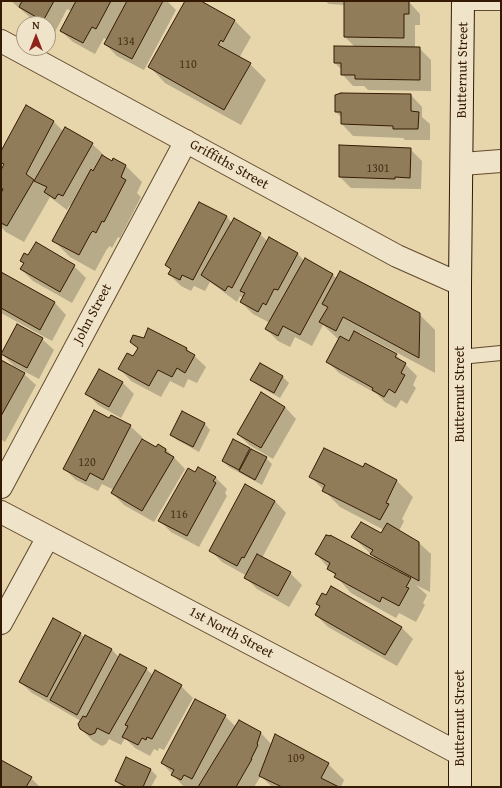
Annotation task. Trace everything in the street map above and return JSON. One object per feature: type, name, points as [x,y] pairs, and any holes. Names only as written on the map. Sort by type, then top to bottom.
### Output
[{"type":"street","name":"Butternut Street","points":[[460,787],[460,284],[463,2]]},
{"type":"street","name":"Griffiths Street","points":[[1,40],[397,256],[460,284]]},
{"type":"street","name":"John Street","points":[[1,487],[186,141]]},
{"type":"street","points":[[462,164],[501,161]]},
{"type":"street","name":"1st North Street","points":[[1,512],[460,754]]},
{"type":"street","points":[[1,623],[48,537]]},
{"type":"lane","points":[[463,2],[501,3]]},
{"type":"lane","points":[[460,357],[501,353]]},
{"type":"building","points":[[22,1],[54,1],[46,16],[34,16],[19,7]]},
{"type":"building","points":[[76,1],[111,1],[96,29],[92,27],[83,43],[60,31]]},
{"type":"building","points":[[127,1],[163,1],[132,59],[104,44]]},
{"type":"building","points":[[185,1],[201,1],[235,20],[223,42],[221,40],[218,45],[251,63],[224,110],[148,67]]},
{"type":"building","points":[[344,1],[409,1],[409,14],[404,14],[404,38],[344,37]]},
{"type":"building","points":[[334,46],[420,47],[420,80],[355,79],[355,75],[341,75],[341,63],[334,63]]},
{"type":"building","points":[[341,93],[411,94],[411,111],[419,112],[418,129],[393,129],[393,126],[341,124],[341,112],[335,112],[335,95]]},
{"type":"building","points":[[26,105],[54,121],[26,174],[34,180],[7,226],[1,223],[1,193],[3,189],[1,188],[1,170],[4,164],[1,163],[1,151]]},
{"type":"building","points":[[65,127],[93,143],[63,196],[58,194],[55,199],[44,192],[47,187],[34,181]]},
{"type":"building","points":[[339,145],[411,148],[410,178],[395,177],[395,179],[339,177]]},
{"type":"building","points":[[102,155],[112,161],[113,158],[126,165],[121,177],[126,180],[104,222],[102,221],[96,233],[93,231],[91,233],[79,255],[52,241],[91,169],[93,171]]},
{"type":"building","points":[[199,202],[227,216],[193,280],[182,275],[180,280],[168,274],[171,269],[165,265]]},
{"type":"building","points":[[234,218],[261,233],[232,288],[228,286],[225,291],[201,275]]},
{"type":"building","points":[[269,237],[298,253],[278,290],[274,289],[266,305],[263,303],[258,312],[240,302],[245,293],[240,291]]},
{"type":"building","points":[[36,242],[75,265],[60,292],[20,269],[24,263],[20,261],[24,253],[28,255]]},
{"type":"building","points":[[305,258],[333,274],[300,335],[283,326],[278,336],[265,329]]},
{"type":"building","points":[[340,271],[420,313],[419,358],[343,317],[336,331],[319,322],[328,307],[322,304]]},
{"type":"building","points":[[1,272],[55,302],[40,330],[1,308]]},
{"type":"building","points":[[17,324],[43,338],[27,368],[1,354]]},
{"type":"building","points":[[148,328],[187,348],[186,350],[195,355],[185,373],[177,368],[172,377],[158,370],[149,386],[118,369],[127,353],[133,356],[138,348],[130,342],[133,335],[144,338]]},
{"type":"building","points":[[354,331],[397,354],[395,357],[406,363],[401,373],[405,375],[395,393],[389,389],[384,397],[372,390],[373,388],[326,362],[340,336],[349,341]]},
{"type":"building","points":[[1,360],[25,373],[1,416]]},
{"type":"building","points":[[260,363],[283,376],[274,393],[250,380]]},
{"type":"building","points":[[99,369],[123,382],[109,407],[85,394]]},
{"type":"building","points":[[261,392],[285,407],[261,448],[237,434]]},
{"type":"building","points":[[94,410],[109,418],[111,415],[131,425],[103,480],[90,473],[86,481],[63,469]]},
{"type":"building","points":[[182,411],[205,423],[193,447],[170,435]]},
{"type":"building","points":[[142,439],[156,447],[158,444],[166,449],[165,452],[174,457],[142,511],[111,493]]},
{"type":"building","points":[[233,439],[250,448],[239,470],[222,461]]},
{"type":"building","points":[[324,448],[363,467],[365,463],[397,480],[386,503],[389,504],[380,520],[322,491],[325,485],[309,477]]},
{"type":"building","points":[[251,449],[267,457],[255,480],[239,471]]},
{"type":"building","points":[[198,467],[216,477],[213,481],[216,483],[187,536],[158,521],[188,468],[195,472]]},
{"type":"building","points":[[245,484],[275,501],[244,558],[242,557],[237,566],[209,551]]},
{"type":"building","points":[[361,522],[381,533],[387,523],[419,542],[419,581],[370,554],[373,550],[351,537]]},
{"type":"building","points":[[326,535],[330,535],[411,578],[406,587],[409,588],[399,606],[382,597],[380,602],[334,577],[336,574],[327,569],[330,563],[315,554]]},
{"type":"building","points":[[257,554],[291,572],[278,596],[244,578]]},
{"type":"building","points":[[331,586],[402,627],[385,655],[315,615],[320,606],[316,604],[322,593],[326,595]]},
{"type":"building","points":[[53,618],[81,633],[47,697],[19,682]]},
{"type":"building","points":[[85,635],[112,649],[77,715],[50,700]]},
{"type":"building","points":[[120,654],[147,668],[109,734],[97,728],[95,733],[90,735],[80,729],[78,724],[83,716],[86,717]]},
{"type":"building","points":[[155,670],[182,685],[152,739],[147,737],[146,740],[142,738],[138,745],[122,737],[128,726],[125,725]]},
{"type":"building","points":[[195,699],[226,715],[192,779],[184,775],[181,780],[171,775],[174,770],[161,763]]},
{"type":"building","points":[[239,720],[261,732],[258,745],[252,759],[236,787],[198,787]]},
{"type":"building","points":[[275,734],[329,763],[321,778],[339,787],[282,787],[259,776]]},
{"type":"building","points":[[126,757],[151,769],[143,787],[127,787],[115,781]]},
{"type":"building","points":[[1,760],[32,777],[26,787],[1,787]]}]
